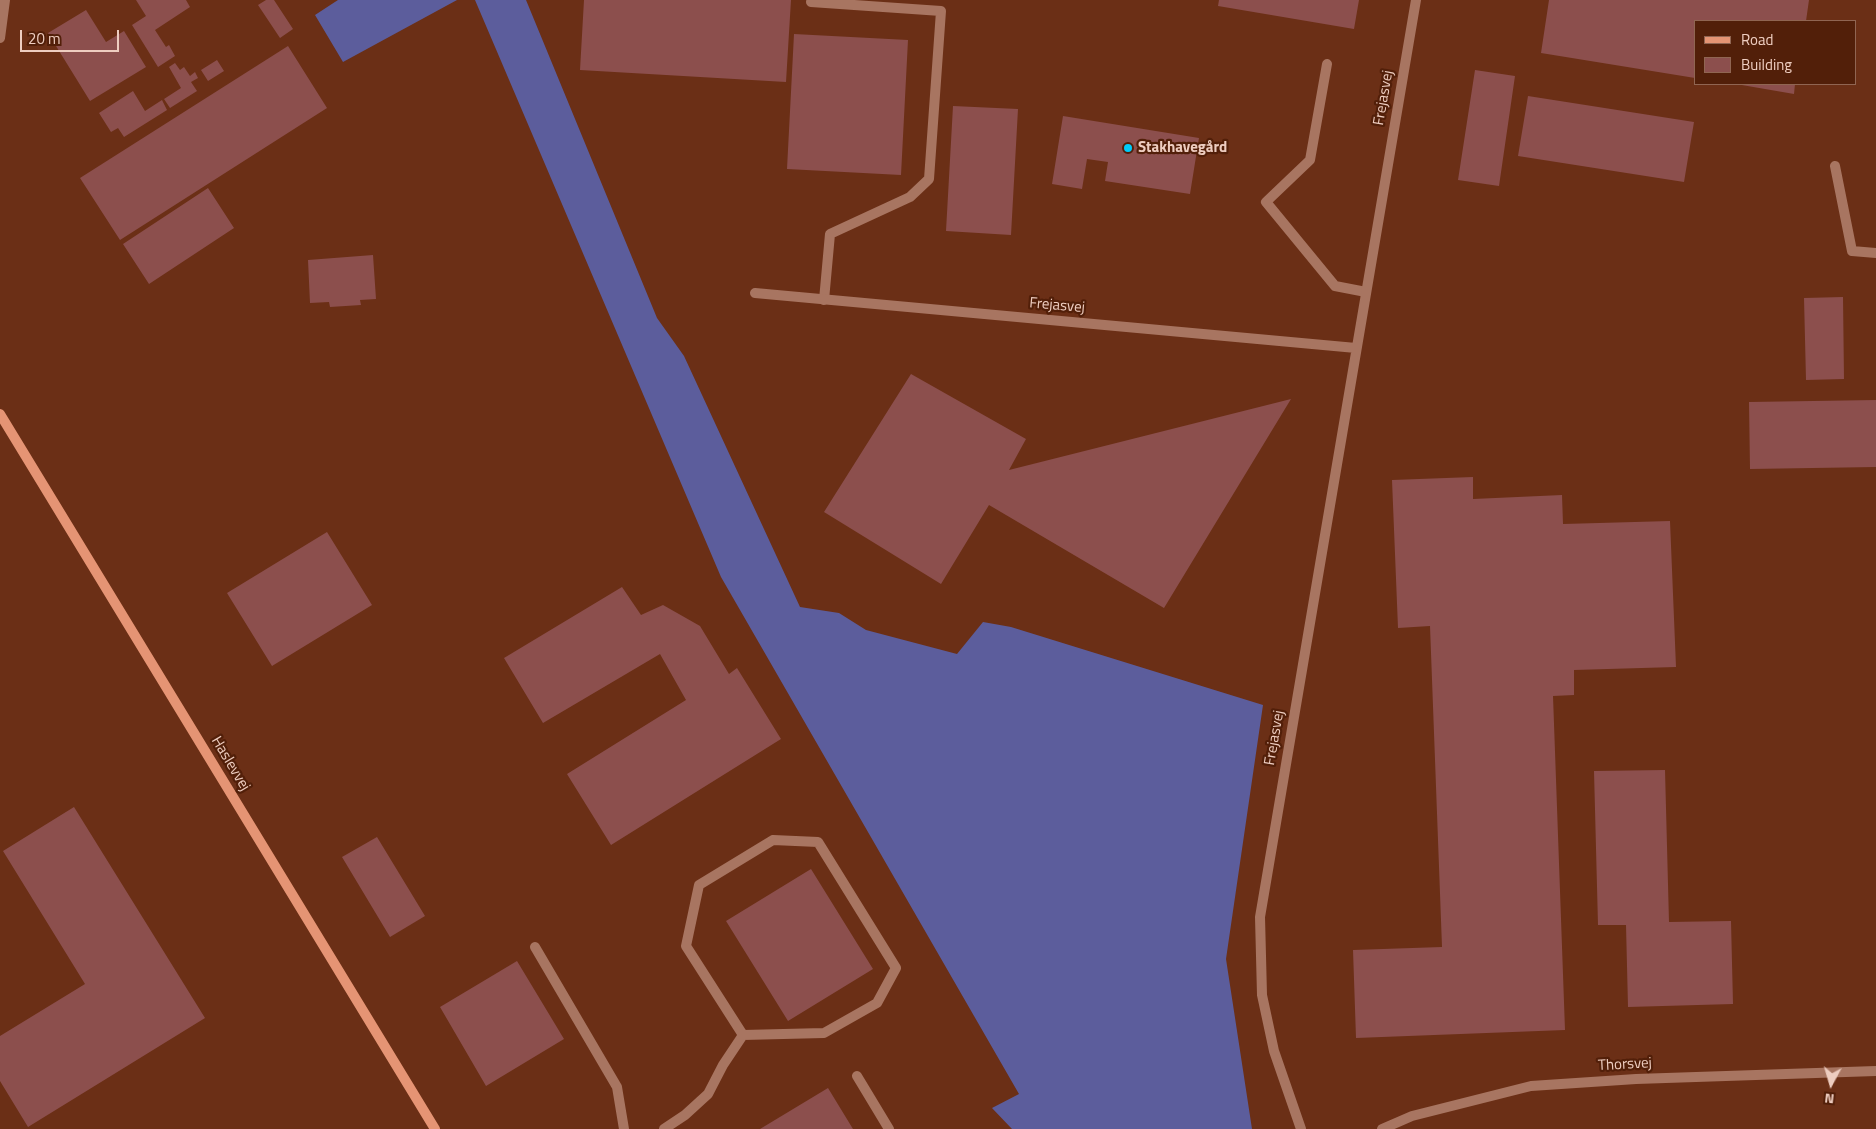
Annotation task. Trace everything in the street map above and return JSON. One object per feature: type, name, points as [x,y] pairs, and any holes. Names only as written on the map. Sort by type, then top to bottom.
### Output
[{"type":"street","points":[[0,38],[5,0]]},
{"type":"street","name":"Frejasvej","points":[[1301,1129],[1274,1051],[1262,995],[1260,917],[1416,0]]},
{"type":"street","points":[[811,2],[941,11],[929,179],[910,197],[830,234],[824,300]]},
{"type":"street","points":[[1327,64],[1310,160],[1266,202],[1334,286],[1366,292]]},
{"type":"street","points":[[1835,166],[1852,251],[1876,253]]},
{"type":"street","name":"Frejasvej","points":[[754,293],[1356,348]]},
{"type":"street","name":"Haslevvej","points":[[0,414],[434,1129]]},
{"type":"street","points":[[773,840],[818,842],[896,968],[877,1002],[824,1033],[742,1035],[686,946],[699,885],[773,840]]},
{"type":"street","points":[[535,947],[617,1087],[624,1129]]},
{"type":"street","points":[[664,1129],[685,1116],[708,1094],[742,1035]]},
{"type":"street","name":"Thorsvej","points":[[1382,1129],[1412,1116],[1531,1086],[1636,1079],[1876,1072]]},
{"type":"street","points":[[857,1076],[889,1129]]},
{"type":"shaded area","points":[[0,0],[1876,0],[1876,1129],[0,1129]]},
{"type":"shaded area","points":[[338,0],[457,0],[343,62],[315,15]]},
{"type":"shaded area","points":[[475,0],[526,0],[657,318],[684,356],[800,607],[839,613],[866,630],[957,654],[983,622],[1011,627],[1263,705],[1226,959],[1252,1129],[1012,1129],[992,1108],[1019,1094],[721,577]]},
{"type":"building","points":[[136,0],[186,0],[190,7],[155,30],[166,47],[169,45],[175,56],[158,67],[132,25],[146,16]]},
{"type":"building","points":[[266,0],[274,0],[293,29],[280,38],[258,5]]},
{"type":"building","points":[[584,0],[791,0],[786,82],[580,70]]},
{"type":"building","points":[[1219,0],[1359,0],[1354,29],[1218,6]]},
{"type":"building","points":[[1549,0],[1809,0],[1806,20],[1694,20],[1694,78],[1541,53]]},
{"type":"building","points":[[86,10],[106,42],[124,31],[146,67],[90,101],[48,33]]},
{"type":"building","points":[[794,34],[908,40],[901,175],[787,169]]},
{"type":"building","points":[[288,46],[327,108],[120,240],[80,178]]},
{"type":"building","points":[[217,60],[224,71],[208,81],[201,70]]},
{"type":"building","points":[[175,63],[180,70],[184,67],[190,76],[195,72],[198,78],[191,82],[197,91],[170,108],[164,99],[181,88],[169,67]]},
{"type":"building","points":[[1475,70],[1515,76],[1499,186],[1458,180]]},
{"type":"building","points":[[1742,85],[1795,85],[1794,94]]},
{"type":"building","points":[[133,91],[145,111],[162,100],[167,110],[124,137],[118,128],[111,132],[99,113]]},
{"type":"building","points":[[1528,96],[1694,122],[1684,182],[1518,156]]},
{"type":"building","points":[[953,106],[1018,109],[1011,235],[946,231]]},
{"type":"building","name":"Stakhavegård","points":[[1063,116],[1199,138],[1190,194],[1105,181],[1108,162],[1087,159],[1082,189],[1052,184]]},
{"type":"building","points":[[208,188],[234,228],[149,284],[123,244]]},
{"type":"building","points":[[373,255],[376,299],[360,300],[361,305],[330,307],[329,302],[310,303],[308,260]]},
{"type":"building","points":[[1843,297],[1844,379],[1806,380],[1804,298]]},
{"type":"building","points":[[911,374],[1026,439],[1009,470],[1291,399],[1164,608],[989,505],[941,584],[824,512]]},
{"type":"building","points":[[1876,400],[1876,467],[1750,469],[1749,402]]},
{"type":"building","points":[[1473,477],[1473,499],[1562,495],[1563,524],[1670,521],[1676,667],[1574,670],[1574,695],[1553,696],[1565,1030],[1356,1038],[1353,950],[1442,947],[1430,626],[1398,628],[1392,480]]},
{"type":"building","points":[[327,532],[372,605],[272,666],[227,593]]},
{"type":"building","points":[[622,587],[641,615],[663,605],[700,626],[729,674],[737,668],[781,739],[611,845],[567,774],[686,700],[660,654],[543,723],[504,658]]},
{"type":"building","points":[[1665,770],[1669,922],[1731,921],[1733,1004],[1628,1007],[1626,925],[1598,925],[1594,771]]},
{"type":"building","points":[[74,807],[205,1018],[28,1127],[0,1081],[0,1036],[85,984],[3,851]]},
{"type":"building","points":[[377,837],[425,916],[390,937],[342,857]]},
{"type":"building","points":[[811,869],[873,969],[788,1021],[726,921]]},
{"type":"building","points":[[517,961],[564,1039],[486,1086],[440,1007]]},
{"type":"building","points":[[828,1088],[853,1129],[760,1129]]},
{"type":"place","name":"Stakhavegård","points":[[1128,148]]}]
